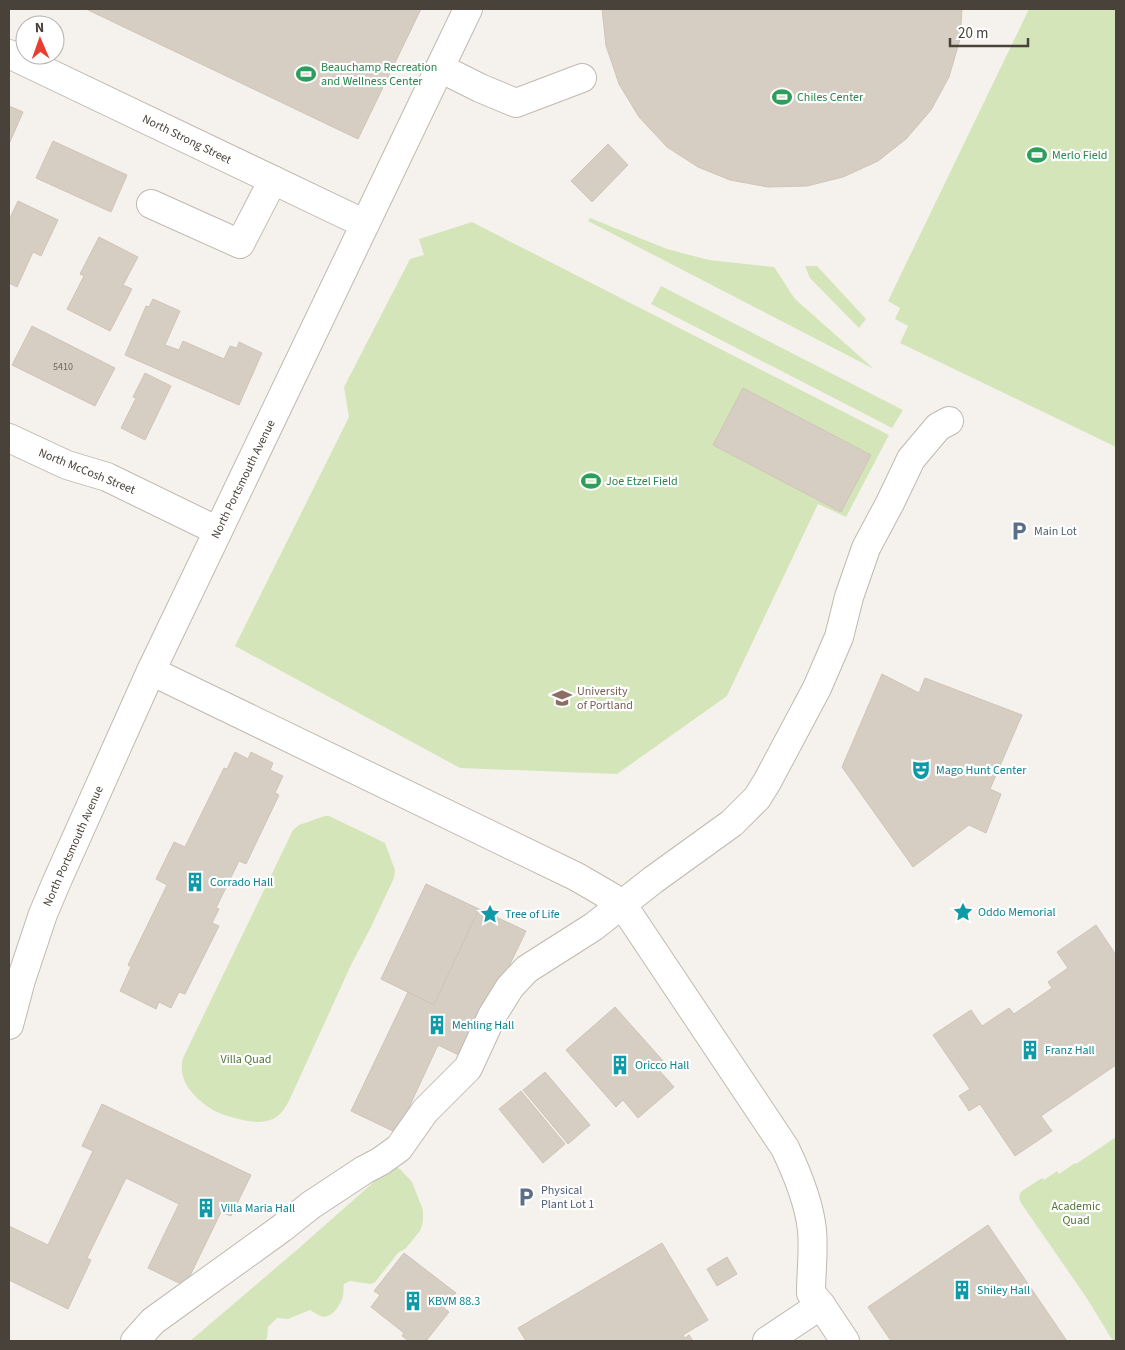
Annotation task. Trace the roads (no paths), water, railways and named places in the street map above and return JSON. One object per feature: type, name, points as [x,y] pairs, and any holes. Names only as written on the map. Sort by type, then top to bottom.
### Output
[{"type":"street","name":"North Portsmouth Avenue","points":[[9,1025],[21,980],[43,914],[151,671],[468,9]]},
{"type":"street","name":"North Strong Street","points":[[9,54],[365,224]]},
{"type":"street","points":[[440,68],[516,103],[582,78]]},
{"type":"street","points":[[151,204],[240,244],[273,180]]},
{"type":"street","points":[[135,1341],[153,1321],[282,1228],[311,1204],[399,1148],[425,1111],[468,1068],[492,1016],[517,978],[527,969],[622,906],[653,880],[732,823],[757,798],[768,782],[840,638],[850,597],[866,548],[911,458],[938,427],[949,421]]},
{"type":"street","name":"North McCosh Street","points":[[9,438],[67,465],[107,477],[218,531]]},
{"type":"street","points":[[151,671],[577,877],[613,898],[622,906],[645,936],[792,1162],[811,1219],[813,1241],[811,1293],[821,1304],[845,1341]]},
{"type":"street","points":[[767,1341],[821,1304]]},
{"type":"place","name":"Beauchamp Recreation and Wellness Center","points":[[306,74]]},
{"type":"place","name":"Chiles Center","points":[[782,97]]},
{"type":"place","name":"Merlo Field","points":[[1037,155]]},
{"type":"place","name":"Joe Etzel Field","points":[[591,481]]},
{"type":"place","name":"Main Lot","points":[[1019,531]]},
{"type":"place","name":"University of Portland","points":[[562,698]]},
{"type":"place","name":"Mago Hunt Center","points":[[921,770]]},
{"type":"place","name":"Corrado Hall","points":[[195,882]]},
{"type":"place","name":"Oddo Memorial","points":[[963,912]]},
{"type":"place","name":"Tree of Life","points":[[490,914]]},
{"type":"place","name":"Mehling Hall","points":[[437,1025]]},
{"type":"place","name":"Franz Hall","points":[[1030,1050]]},
{"type":"place","name":"Oricco Hall","points":[[620,1065]]},
{"type":"place","name":"Physical Plant Lot 1","points":[[526,1197]]},
{"type":"place","name":"Villa Maria Hall","points":[[206,1208]]},
{"type":"place","name":"Shiley Hall","points":[[962,1290]]},
{"type":"place","name":"KBVM 88.3","points":[[413,1301]]},
{"type":"park label","name":"Villa Quad","points":[[246,1059]]},
{"type":"park label","name":"Academic Quad","points":[[1076,1213]]}]
